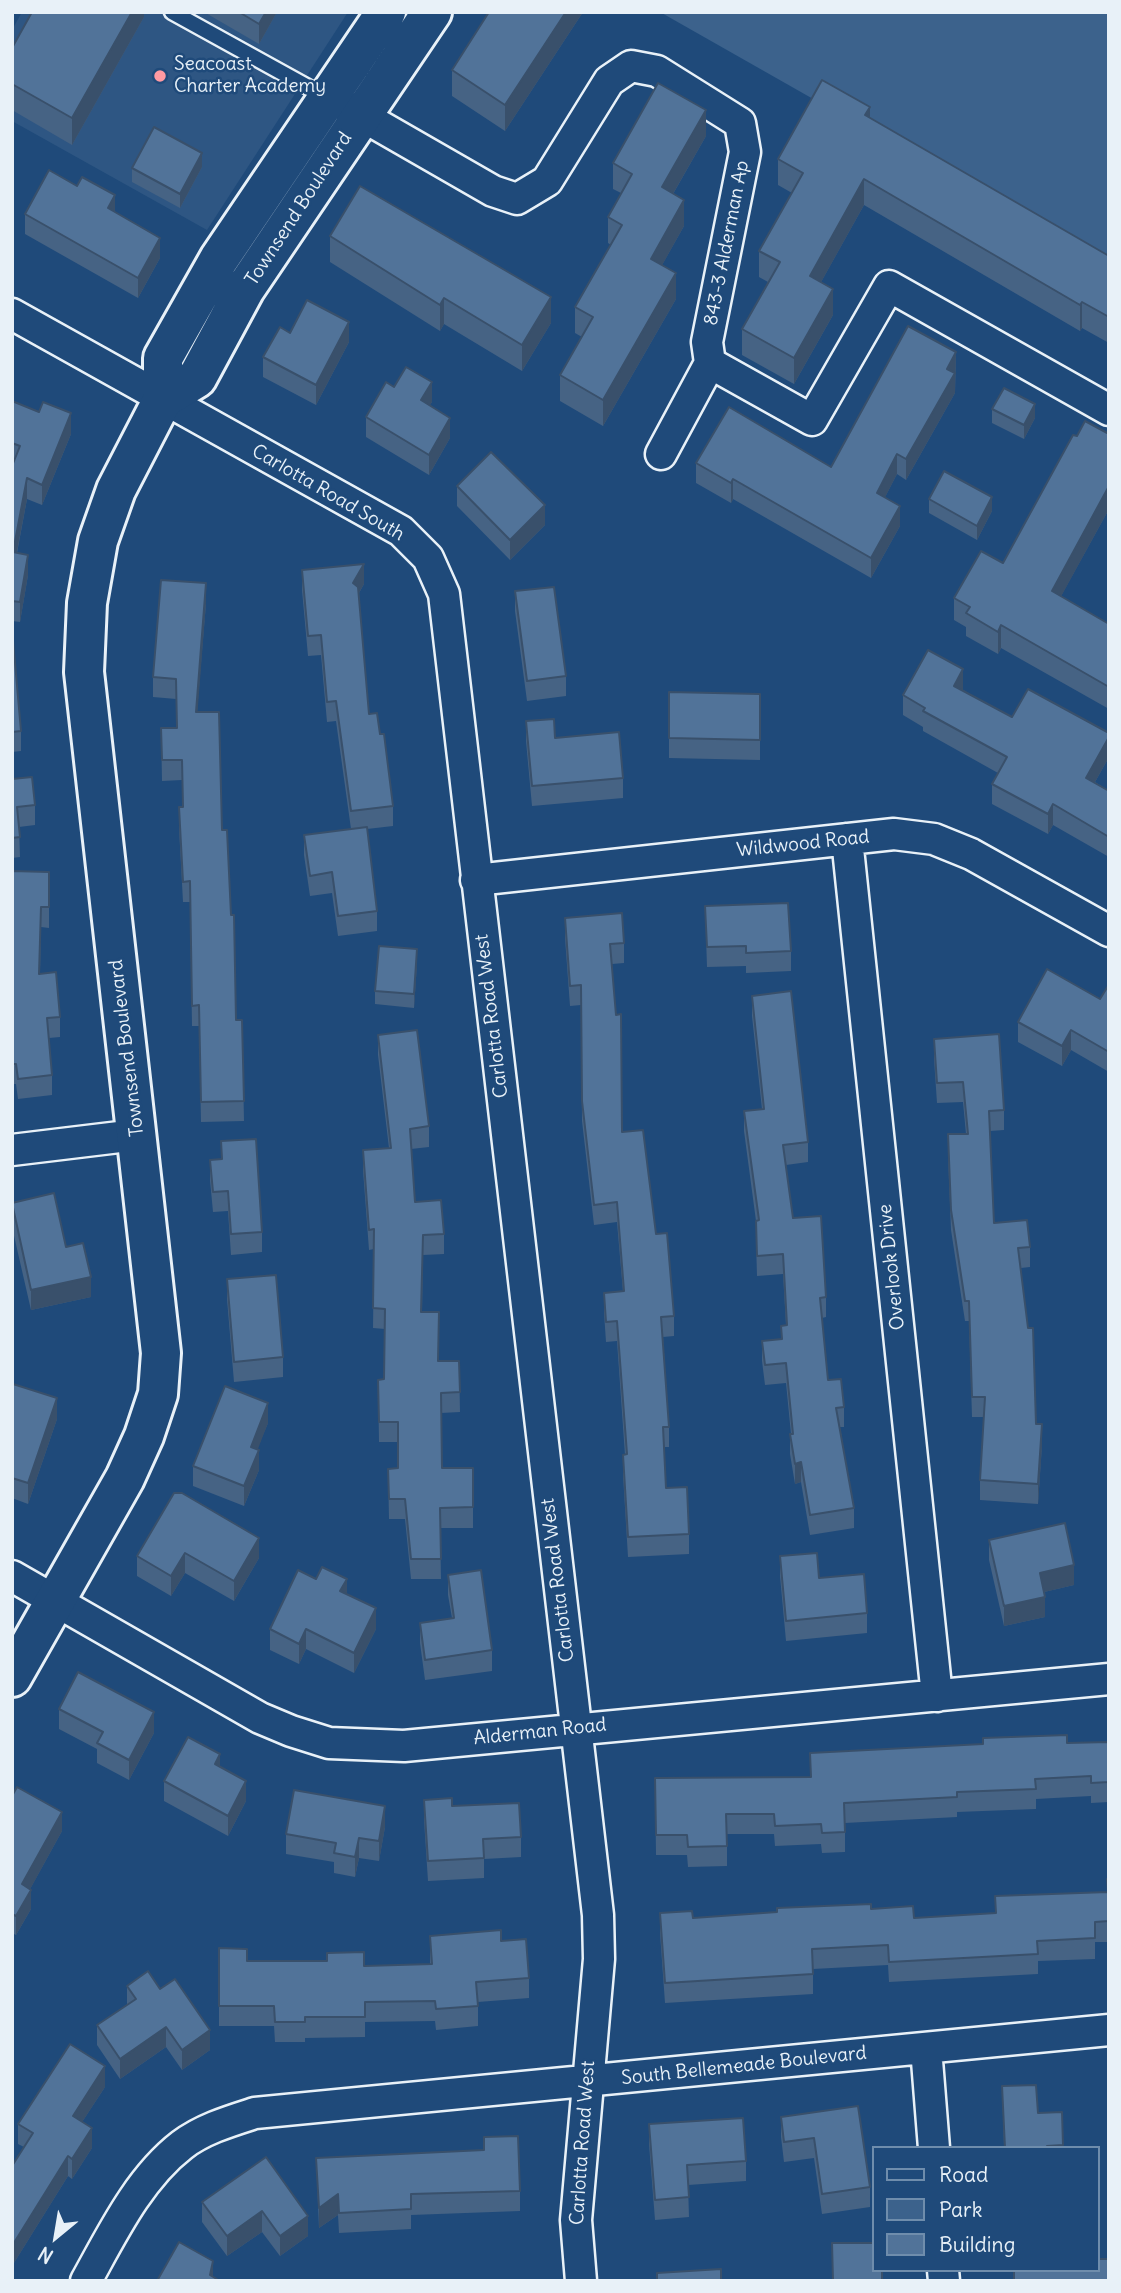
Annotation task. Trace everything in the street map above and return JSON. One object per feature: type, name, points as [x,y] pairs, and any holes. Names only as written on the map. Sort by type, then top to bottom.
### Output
[{"type":"street","name":"Townsend Boulevard","points":[[12,1676],[125,1478],[144,1436],[158,1394],[161,1353],[158,1306],[84,672],[86,603],[98,541],[116,490],[163,399],[163,358],[219,259],[386,12]]},
{"type":"street","name":"Townsend Boulevard","points":[[163,399],[198,377],[245,289],[432,12]]},
{"type":"street","name":"843-3 Alderman Ap","points":[[326,97],[362,114],[493,191],[517,199],[547,181],[609,81],[631,66],[657,71],[740,123],[745,152],[708,342],[710,363]]},
{"type":"street","points":[[661,454],[710,363],[812,420],[889,286],[1109,410]]},
{"type":"street","name":"Carlotta Road South","points":[[12,314],[401,531],[428,558],[444,594],[476,880]]},
{"type":"street","name":"Wildwood Road","points":[[476,880],[894,834],[934,839],[971,854],[1109,931]]},
{"type":"street","name":"Overlook Drive","points":[[847,839],[937,1696]]},
{"type":"street","name":"Carlotta Road West","points":[[476,880],[598,1915],[599,1959],[586,2081],[576,2220],[581,2281]]},
{"type":"street","points":[[12,1150],[136,1135]]},
{"type":"street","name":"Alderman Road","points":[[12,1576],[260,1718],[329,1743],[404,1746],[1109,1679]]},
{"type":"street","name":"South Bellemeade Boulevard","points":[[86,2281],[116,2228],[150,2178],[182,2146],[215,2127],[255,2112],[1109,2030]]},
{"type":"street","points":[[926,2048],[934,2146]]},
{"type":"lane","points":[[172,12],[326,97]]},
{"type":"shaded area","name":"Seacoast Charter Academy","points":[[22,12],[348,12],[207,230],[12,121],[12,30]]},
{"type":"green space","points":[[660,12],[1109,12],[1109,267]]},
{"type":"building","points":[[32,12],[132,12],[72,118],[12,84],[12,48]]},
{"type":"building","points":[[239,12],[266,12],[259,24]]},
{"type":"building","points":[[489,12],[566,12],[505,105],[452,70]]},
{"type":"building","points":[[822,80],[870,107],[865,115],[1109,256],[1109,317],[1082,302],[1080,305],[864,179],[810,276],[833,289],[794,358],[742,329],[780,262],[759,251],[803,173],[778,159]]},
{"type":"building","points":[[658,83],[706,110],[662,187],[684,200],[651,259],[676,273],[603,400],[560,375],[593,317],[575,307],[622,225],[608,217],[632,174],[613,163]]},
{"type":"building","points":[[154,127],[202,153],[180,194],[132,168]]},
{"type":"building","points":[[49,170],[77,186],[82,177],[115,195],[108,208],[160,238],[138,278],[25,214]]},
{"type":"building","points":[[360,186],[551,297],[522,345],[444,298],[440,305],[330,236]]},
{"type":"building","points":[[307,300],[349,322],[316,385],[263,357],[280,327],[290,333]]},
{"type":"building","points":[[908,326],[956,352],[947,369],[955,373],[906,459],[897,454],[877,493],[900,506],[871,558],[733,479],[731,483],[696,463],[729,407],[831,467]]},
{"type":"building","points":[[406,367],[432,382],[421,400],[450,418],[429,455],[366,417],[386,382],[394,387]]},
{"type":"building","points":[[1004,388],[1035,404],[1024,425],[992,409]]},
{"type":"building","points":[[12,401],[39,412],[43,402],[71,413],[42,485],[27,478],[13,552],[28,555],[20,602],[12,601],[12,466],[20,446],[12,443]]},
{"type":"building","points":[[1085,421],[1109,434],[1109,486],[1052,591],[1109,624],[1109,687],[1001,625],[998,632],[966,613],[970,607],[954,598],[981,551],[1003,563],[1073,435],[1077,436]]},
{"type":"building","points":[[491,452],[545,505],[510,540],[457,486]]},
{"type":"building","points":[[944,471],[992,497],[977,526],[929,499]]},
{"type":"building","points":[[364,564],[353,583],[358,587],[369,714],[377,713],[380,734],[384,734],[393,806],[351,811],[336,701],[327,702],[321,635],[308,636],[302,570]]},
{"type":"building","points":[[161,580],[206,583],[196,712],[219,712],[222,830],[227,830],[231,915],[234,915],[236,1020],[242,1020],[244,1101],[201,1102],[199,1005],[192,1006],[190,881],[183,882],[179,807],[183,807],[182,760],[162,760],[161,728],[177,728],[176,679],[153,677]]},
{"type":"building","points":[[554,587],[566,676],[527,681],[515,591]]},
{"type":"building","points":[[12,640],[21,731],[12,732]]},
{"type":"building","points":[[928,650],[963,669],[954,686],[1012,717],[1028,689],[1109,733],[1086,778],[1109,791],[1109,837],[1053,804],[1048,814],[992,784],[1007,757],[923,711],[925,708],[903,695]]},
{"type":"building","points":[[669,692],[760,694],[760,740],[669,738]]},
{"type":"building","points":[[554,719],[555,738],[619,732],[623,778],[532,786],[526,721]]},
{"type":"building","points":[[32,777],[35,805],[17,807],[20,837],[12,838],[12,779]]},
{"type":"building","points":[[367,827],[377,911],[338,916],[332,872],[310,876],[304,835]]},
{"type":"building","points":[[12,871],[49,872],[49,907],[41,907],[39,974],[56,972],[60,1017],[47,1018],[52,1075],[18,1079],[16,1064],[12,1064]]},
{"type":"building","points":[[788,903],[791,951],[746,953],[746,946],[707,947],[705,906]]},
{"type":"building","points":[[622,913],[624,943],[610,944],[616,1015],[621,1014],[622,1132],[643,1130],[656,1234],[667,1233],[674,1316],[661,1317],[669,1427],[663,1427],[666,1488],[687,1487],[689,1534],[628,1537],[623,1455],[627,1454],[617,1321],[606,1322],[604,1293],[624,1291],[617,1202],[594,1205],[582,1101],[581,985],[570,986],[565,918]]},
{"type":"building","points":[[379,946],[417,949],[414,994],[375,991]]},
{"type":"building","points":[[1047,969],[1100,999],[1109,986],[1109,1052],[1071,1030],[1062,1046],[1018,1022]]},
{"type":"building","points":[[791,991],[808,1142],[783,1145],[793,1218],[821,1216],[826,1297],[820,1298],[828,1380],[841,1379],[844,1407],[836,1408],[854,1508],[810,1515],[801,1462],[795,1464],[790,1434],[793,1434],[786,1363],[765,1365],[762,1341],[782,1339],[781,1326],[787,1325],[783,1254],[757,1256],[756,1221],[759,1220],[744,1111],[764,1109],[752,996]]},
{"type":"building","points":[[417,1030],[429,1126],[410,1129],[415,1202],[441,1200],[444,1234],[423,1235],[421,1312],[439,1312],[438,1361],[459,1361],[460,1392],[441,1393],[442,1468],[473,1468],[473,1507],[440,1508],[441,1559],[411,1559],[405,1499],[389,1499],[388,1469],[398,1468],[398,1422],[379,1422],[378,1380],[384,1379],[385,1309],[373,1308],[374,1229],[369,1230],[363,1150],[391,1148],[378,1035]]},
{"type":"building","points":[[999,1034],[1004,1110],[989,1111],[994,1223],[1027,1220],[1030,1247],[1018,1248],[1028,1328],[1033,1328],[1036,1424],[1042,1424],[1038,1484],[980,1480],[985,1397],[972,1397],[969,1301],[965,1301],[951,1210],[948,1134],[968,1134],[963,1082],[937,1083],[934,1039]]},
{"type":"building","points":[[256,1139],[262,1232],[231,1234],[228,1191],[213,1192],[210,1160],[222,1159],[221,1141]]},
{"type":"building","points":[[54,1193],[66,1247],[83,1243],[91,1277],[31,1290],[12,1203]]},
{"type":"building","points":[[276,1275],[283,1357],[234,1362],[227,1279]]},
{"type":"building","points":[[13,1384],[57,1398],[28,1483],[12,1478]]},
{"type":"building","points":[[225,1386],[268,1403],[251,1447],[259,1450],[244,1486],[193,1466]]},
{"type":"building","points":[[174,1493],[182,1493],[259,1538],[234,1581],[185,1553],[171,1576],[137,1556]]},
{"type":"building","points":[[1065,1523],[1074,1565],[1040,1573],[1045,1597],[1004,1606],[989,1540]]},
{"type":"building","points":[[817,1553],[819,1578],[864,1574],[867,1613],[786,1621],[780,1556]]},
{"type":"building","points":[[322,1567],[347,1579],[340,1591],[376,1608],[354,1653],[306,1629],[299,1644],[270,1629],[298,1570],[316,1579]]},
{"type":"building","points":[[481,1570],[492,1650],[425,1660],[420,1623],[454,1618],[448,1575]]},
{"type":"building","points":[[78,1672],[154,1712],[129,1760],[97,1743],[103,1732],[59,1709]]},
{"type":"building","points":[[1067,1735],[1067,1743],[1109,1742],[1109,1782],[1091,1783],[1091,1776],[1035,1779],[1036,1789],[957,1792],[957,1797],[844,1803],[845,1832],[822,1833],[821,1824],[775,1826],[774,1814],[726,1814],[727,1846],[688,1847],[687,1835],[656,1835],[655,1778],[811,1777],[810,1753],[983,1744],[983,1738]]},
{"type":"building","points":[[188,1737],[220,1754],[215,1764],[246,1781],[228,1816],[164,1781]]},
{"type":"building","points":[[17,1787],[62,1812],[22,1884],[31,1890],[16,1916],[12,1914],[12,1796]]},
{"type":"building","points":[[294,1790],[385,1806],[379,1841],[359,1838],[355,1857],[334,1853],[336,1843],[286,1834]]},
{"type":"building","points":[[452,1798],[452,1806],[519,1803],[521,1837],[483,1839],[484,1858],[428,1861],[424,1800]]},
{"type":"building","points":[[1109,1879],[1109,1921],[1095,1922],[1095,1938],[1037,1941],[1038,1954],[889,1962],[888,1945],[812,1949],[813,1974],[665,1983],[660,1913],[692,1911],[693,1918],[777,1912],[777,1908],[871,1904],[871,1909],[913,1906],[914,1918],[996,1913],[995,1896],[1108,1892]]},
{"type":"building","points":[[501,1930],[501,1941],[526,1939],[529,1978],[476,1982],[478,2006],[436,2009],[435,2001],[365,2002],[365,2017],[305,2017],[305,2022],[275,2022],[274,2006],[219,2006],[219,1948],[247,1949],[247,1961],[327,1961],[327,1953],[364,1952],[364,1966],[432,1964],[430,1936]]},
{"type":"building","points":[[148,1971],[160,1989],[175,1979],[210,2030],[182,2050],[166,2027],[120,2059],[97,2025],[136,1999],[127,1986]]},
{"type":"building","points":[[70,2044],[105,2066],[73,2116],[92,2128],[72,2159],[68,2156],[12,2246],[12,2166],[33,2133],[18,2124]]},
{"type":"building","points":[[1036,2085],[1038,2113],[1062,2112],[1063,2145],[1005,2146],[1002,2086]]},
{"type":"building","points":[[858,2106],[870,2187],[822,2194],[814,2138],[784,2142],[781,2117]]},
{"type":"building","points":[[743,2118],[746,2161],[687,2165],[689,2197],[655,2200],[649,2124]]},
{"type":"building","points":[[518,2136],[520,2191],[411,2194],[411,2209],[339,2213],[338,2194],[319,2208],[316,2158],[484,2150],[484,2137]]},
{"type":"building","points":[[266,2157],[308,2216],[280,2236],[262,2211],[227,2236],[202,2202]]},
{"type":"building","points":[[179,2242],[213,2261],[210,2275],[220,2281],[157,2281]]},
{"type":"building","points":[[832,2243],[872,2243],[872,2272],[882,2272],[882,2281],[833,2281]]},
{"type":"building","points":[[1100,2259],[1109,2259],[1109,2281],[1014,2281],[1014,2272],[1100,2272]]},
{"type":"building","points":[[721,2269],[721,2281],[657,2281],[657,2273]]},
{"type":"place","name":"Seacoast Charter Academy","points":[[160,76]]}]
